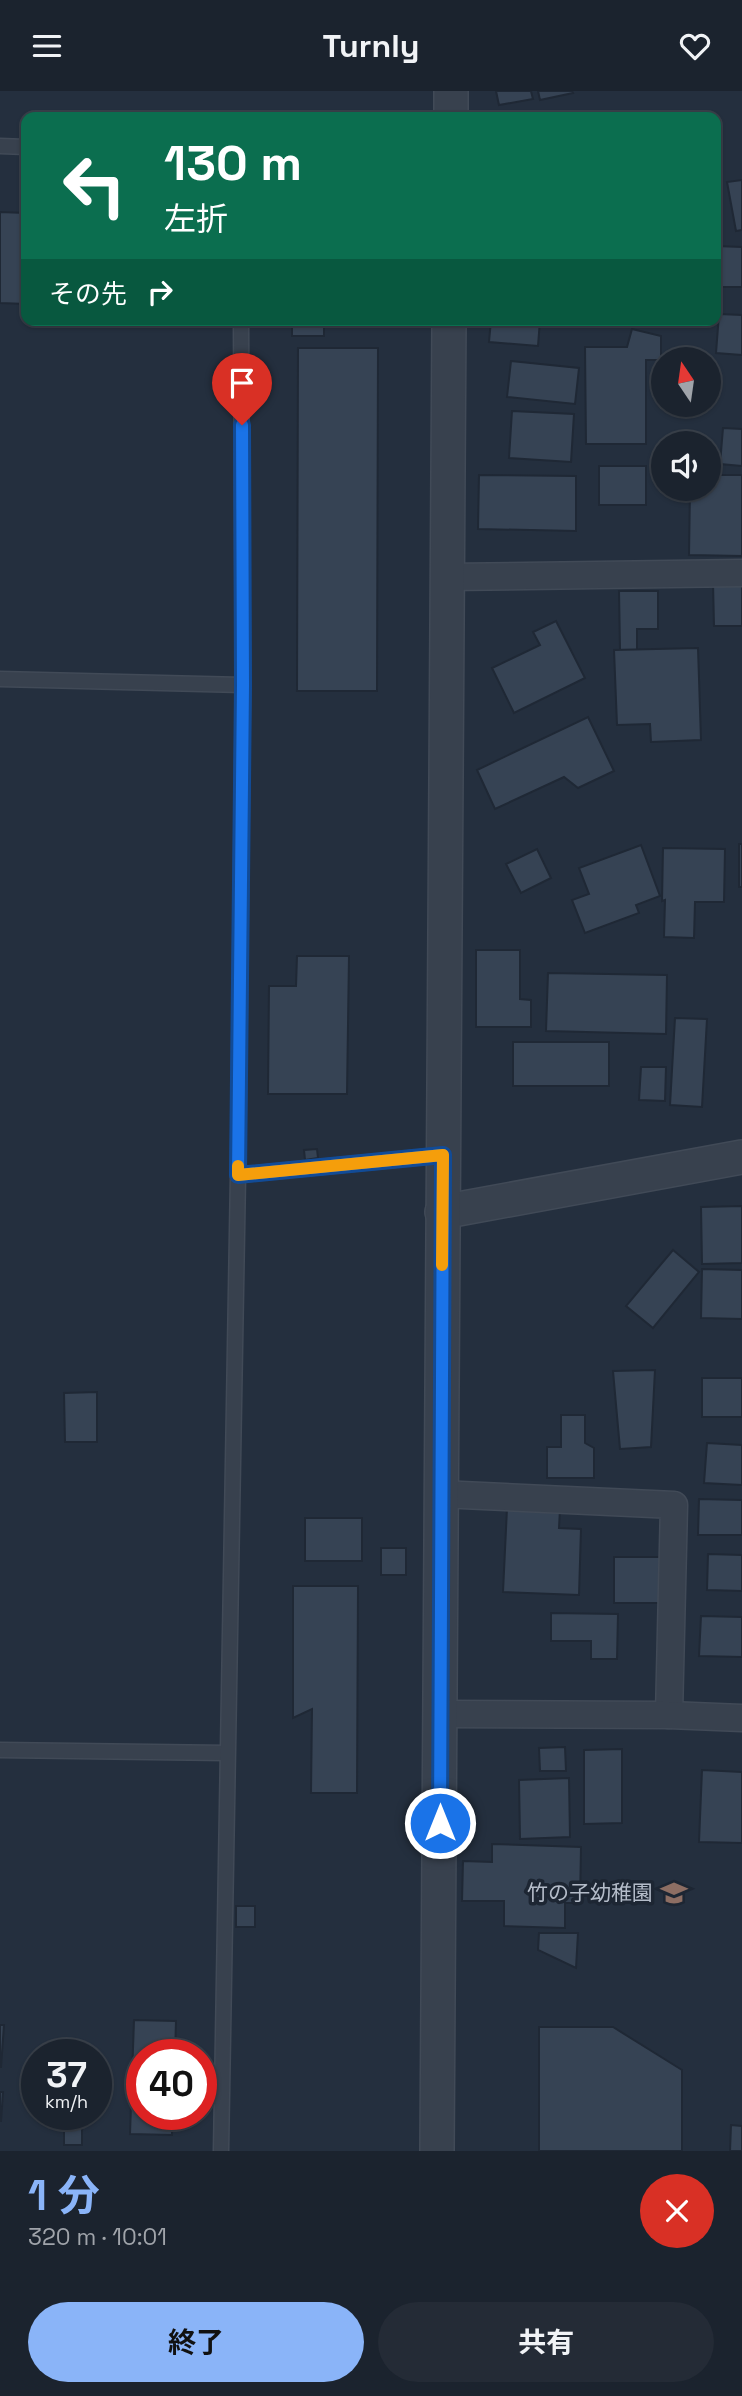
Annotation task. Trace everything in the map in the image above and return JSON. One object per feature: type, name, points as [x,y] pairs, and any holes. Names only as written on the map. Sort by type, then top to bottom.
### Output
[{"type":"street","points":[[451,91],[451,112]]},
{"type":"street","points":[[437,2151],[449,326]]},
{"type":"street","points":[[447,577],[742,573]]},
{"type":"street","points":[[442,1212],[742,1157]]},
{"type":"street","points":[[440,1494],[674,1505],[669,1715]]},
{"type":"street","points":[[441,1714],[742,1718]]},
{"type":"lane","points":[[0,146],[21,147]]},
{"type":"lane","points":[[221,2151],[238,1175],[243,685],[242,326]]},
{"type":"lane","points":[[0,679],[243,685]]},
{"type":"lane","points":[[238,1175],[443,1155]]},
{"type":"lane","points":[[0,1750],[227,1753]]},
{"type":"building","points":[[496,91],[531,91],[533,99],[499,105]]},
{"type":"building","points":[[538,91],[572,91],[573,93],[540,100]]},
{"type":"building","points":[[742,180],[742,230],[736,231],[727,182]]},
{"type":"building","points":[[0,212],[21,213],[21,304],[0,303]]},
{"type":"building","points":[[721,246],[742,247],[742,287],[721,287]]},
{"type":"building","points":[[721,314],[742,315],[742,355],[721,353],[721,347],[716,347]]},
{"type":"building","points":[[292,326],[324,326],[324,336],[292,336]]},
{"type":"building","points":[[490,326],[540,326],[538,346],[489,342]]},
{"type":"building","points":[[632,329],[661,336],[661,347],[651,347],[651,360],[646,360],[646,444],[586,444],[585,347],[627,347]]},
{"type":"building","points":[[298,348],[378,348],[377,691],[297,691]]},
{"type":"building","points":[[511,361],[579,368],[575,404],[507,397]]},
{"type":"building","points":[[512,411],[574,414],[571,462],[509,458]]},
{"type":"building","points":[[723,428],[742,429],[742,466],[721,464]]},
{"type":"building","points":[[599,466],[646,466],[646,505],[599,505]]},
{"type":"building","points":[[479,475],[576,476],[576,531],[478,529]]},
{"type":"building","points":[[721,475],[742,475],[742,556],[689,555],[690,501],[721,501]]},
{"type":"building","points":[[742,582],[742,626],[714,626],[713,583]]},
{"type":"building","points":[[619,591],[658,591],[658,629],[637,629],[637,650],[620,650]]},
{"type":"building","points":[[556,621],[585,678],[514,713],[492,668],[540,645],[533,632]]},
{"type":"building","points":[[698,648],[701,740],[651,742],[650,724],[617,725],[614,650]]},
{"type":"building","points":[[588,717],[614,771],[578,788],[564,777],[495,809],[477,770]]},
{"type":"building","points":[[739,844],[742,844],[742,887],[739,887]]},
{"type":"building","points":[[641,845],[660,896],[636,905],[639,913],[585,933],[572,900],[589,894],[579,868]]},
{"type":"building","points":[[663,848],[725,849],[724,902],[695,902],[694,938],[664,937]]},
{"type":"building","points":[[537,849],[551,878],[521,893],[506,864]]},
{"type":"building","points":[[476,950],[520,950],[520,999],[531,1000],[531,1027],[476,1027]]},
{"type":"building","points":[[297,956],[349,956],[347,1094],[268,1094],[269,986],[296,986]]},
{"type":"building","points":[[548,973],[667,975],[666,1034],[546,1031]]},
{"type":"building","points":[[675,1018],[707,1019],[702,1107],[670,1105]]},
{"type":"building","points":[[513,1042],[609,1042],[609,1086],[513,1086]]},
{"type":"building","points":[[641,1067],[666,1067],[665,1101],[639,1100]]},
{"type":"building","points":[[317,1149],[318,1158],[305,1160],[304,1150]]},
{"type":"building","points":[[742,1206],[742,1263],[702,1264],[701,1207]]},
{"type":"building","points":[[673,1250],[699,1272],[653,1328],[626,1306]]},
{"type":"building","points":[[702,1269],[742,1270],[742,1319],[701,1318]]},
{"type":"building","points":[[655,1370],[651,1447],[620,1449],[613,1371]]},
{"type":"building","points":[[702,1378],[742,1378],[742,1417],[702,1417]]},
{"type":"building","points":[[97,1392],[97,1442],[65,1442],[64,1393]]},
{"type":"building","points":[[561,1415],[585,1415],[585,1443],[594,1448],[594,1478],[547,1478],[547,1447],[561,1447]]},
{"type":"building","points":[[707,1443],[742,1445],[742,1485],[704,1483]]},
{"type":"building","points":[[699,1499],[742,1500],[742,1535],[698,1535]]},
{"type":"building","points":[[507,1508],[560,1509],[559,1528],[581,1529],[579,1595],[503,1592]]},
{"type":"building","points":[[305,1518],[362,1518],[362,1561],[305,1561]]},
{"type":"building","points":[[381,1548],[406,1548],[406,1575],[381,1575]]},
{"type":"building","points":[[708,1554],[742,1555],[742,1591],[707,1590]]},
{"type":"building","points":[[614,1557],[661,1557],[660,1603],[614,1603]]},
{"type":"building","points":[[293,1586],[358,1586],[357,1793],[311,1793],[312,1709],[293,1718]]},
{"type":"building","points":[[551,1613],[618,1614],[617,1659],[591,1659],[591,1641],[551,1641]]},
{"type":"building","points":[[701,1616],[742,1617],[742,1657],[699,1656]]},
{"type":"building","points":[[565,1747],[566,1771],[540,1771],[539,1748]]},
{"type":"building","points":[[622,1749],[622,1823],[584,1824],[584,1750]]},
{"type":"building","points":[[702,1770],[742,1772],[742,1843],[699,1842]]},
{"type":"building","points":[[569,1778],[570,1837],[520,1839],[519,1780]]},
{"type":"building","points":[[492,1844],[581,1847],[580,1903],[565,1903],[565,1928],[504,1926],[504,1901],[462,1901],[463,1861],[492,1862]]},
{"type":"building","points":[[236,1906],[255,1906],[255,1927],[236,1927]]},
{"type":"building","points":[[539,1933],[578,1933],[576,1968],[538,1950]]},
{"type":"building","points":[[134,2020],[176,2021],[175,2039],[133,2039]]},
{"type":"building","points":[[0,2025],[4,2025],[1,2067],[0,2067]]},
{"type":"building","points":[[539,2027],[613,2027],[682,2070],[682,2151],[539,2151]]},
{"type":"building","points":[[0,2092],[3,2092],[1,2121],[0,2121]]},
{"type":"building","points":[[731,2125],[742,2126],[742,2151],[730,2151]]},
{"type":"building","points":[[64,2130],[82,2130],[82,2145],[64,2145]]},
{"type":"building","points":[[130,2130],[172,2130],[172,2135],[130,2134]]},
{"type":"slow traffic","points":[[238,1166],[238,1175],[443,1155],[442,1265]]},
{"type":"place","name":"竹の子幼稚園","points":[[674,1893]]},
{"type":"route","points":[[242,425],[243,685],[238,1175],[443,1155],[440,1823]]}]
